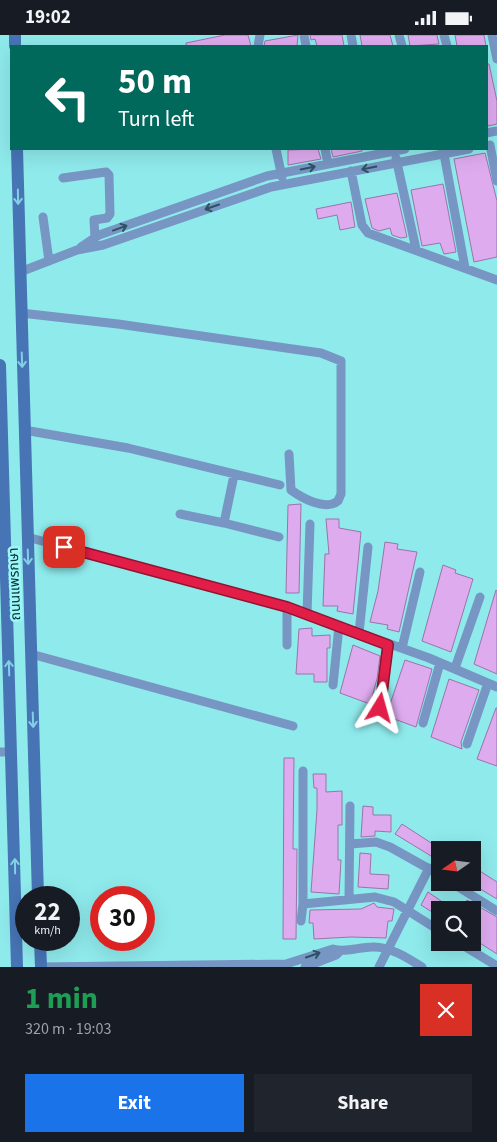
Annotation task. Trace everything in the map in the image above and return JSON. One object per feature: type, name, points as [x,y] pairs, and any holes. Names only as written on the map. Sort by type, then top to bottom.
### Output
[{"type":"main road","name":"ถนนแพรกษา","points":[[17,150],[38,886]]},
{"type":"main road","name":"ถนนแพรกษา","points":[[0,365],[6,752],[17,967]]},
{"type":"main road","points":[[40,951],[41,967]]},
{"type":"street","points":[[492,35],[497,59]]},
{"type":"street","points":[[491,145],[497,181]]},
{"type":"street","points":[[276,150],[283,185]]},
{"type":"street","points":[[325,150],[328,164]]},
{"type":"street","points":[[77,250],[95,238],[267,175],[328,164],[374,151],[400,150]]},
{"type":"street","points":[[20,272],[77,250],[103,245],[283,185],[463,150]]},
{"type":"street","points":[[395,151],[416,249]]},
{"type":"street","points":[[444,154],[465,268]]},
{"type":"street","points":[[351,171],[364,230],[497,280]]},
{"type":"street","points":[[63,178],[106,172],[109,175],[110,214],[107,219],[94,221],[95,238]]},
{"type":"street","points":[[192,202],[195,213]]},
{"type":"street","points":[[43,217],[49,261]]},
{"type":"street","points":[[21,313],[118,324],[311,352],[341,361],[341,494],[338,501],[330,505],[322,504],[303,498],[290,490],[289,454]]},
{"type":"street","points":[[24,430],[128,448],[280,485]]},
{"type":"street","points":[[224,523],[234,475]]},
{"type":"street","points":[[180,514],[279,537]]},
{"type":"street","points":[[307,614],[310,524]]},
{"type":"street","points":[[28,537],[287,607],[455,668],[497,687]]},
{"type":"street","points":[[359,633],[368,547]]},
{"type":"street","points":[[402,648],[420,572]]},
{"type":"street","points":[[455,668],[480,597]]},
{"type":"street","points":[[286,645],[287,607]]},
{"type":"street","points":[[333,685],[339,626]]},
{"type":"street","points":[[380,708],[388,645]]},
{"type":"street","points":[[31,654],[293,727]]},
{"type":"street","points":[[423,723],[440,663]]},
{"type":"street","points":[[467,744],[488,683]]},
{"type":"street","points":[[302,921],[304,904],[303,771]]},
{"type":"street","points":[[349,899],[350,806]]},
{"type":"street","points":[[350,844],[376,842],[390,847],[429,868],[386,949],[379,967]]},
{"type":"street","points":[[465,891],[497,911]]},
{"type":"street","points":[[304,904],[375,897],[394,902],[431,925]]},
{"type":"street","points":[[41,967],[286,965],[333,949],[340,951],[373,947],[386,949],[407,957],[422,967]]},
{"type":"street","points":[[305,967],[336,955],[340,951]]},
{"type":"street","points":[[472,951],[497,966]]},
{"type":"building","points":[[225,35],[248,35],[251,45],[186,45],[186,43]]},
{"type":"building","points":[[298,35],[297,45],[264,45],[265,41]]},
{"type":"building","points":[[310,35],[342,35],[344,45],[317,45],[315,39],[311,40]]},
{"type":"building","points":[[360,35],[390,35],[393,45],[362,45]]},
{"type":"building","points":[[408,35],[437,35],[439,44],[424,45],[410,45]]},
{"type":"building","points":[[455,35],[484,35],[486,45],[457,45]]},
{"type":"building","points":[[488,64],[497,101],[497,124],[488,126]]},
{"type":"building","points":[[288,150],[318,150],[321,159],[288,165]]},
{"type":"building","points":[[331,150],[362,150],[362,151],[333,157]]},
{"type":"building","points":[[485,153],[497,201],[497,257],[474,262],[454,159]]},
{"type":"building","points":[[443,184],[456,252],[444,254],[440,243],[422,246],[411,190]]},
{"type":"building","points":[[397,193],[407,237],[401,238],[392,235],[390,228],[379,231],[372,228],[365,199]]},
{"type":"building","points":[[351,202],[355,227],[340,230],[337,215],[318,219],[316,209]]},
{"type":"building","points":[[301,504],[299,593],[286,593],[288,505]]},
{"type":"building","points":[[326,519],[339,519],[339,528],[361,532],[353,614],[337,611],[338,606],[323,606],[325,554],[329,554]]},
{"type":"building","points":[[385,542],[398,544],[397,549],[417,552],[399,632],[387,629],[388,625],[370,622],[378,591]]},
{"type":"building","points":[[443,565],[456,570],[455,573],[473,579],[451,652],[422,641]]},
{"type":"building","points":[[497,591],[497,674],[474,664]]},
{"type":"building","points":[[312,628],[312,636],[330,635],[330,648],[327,648],[327,682],[314,682],[314,674],[296,674],[299,629]]},
{"type":"building","points":[[353,645],[380,656],[377,679],[370,704],[340,693]]},
{"type":"building","points":[[405,660],[432,669],[416,727],[386,716]]},
{"type":"building","points":[[449,679],[479,690],[461,742],[462,749],[431,737]]},
{"type":"building","points":[[497,708],[497,766],[477,759]]},
{"type":"building","points":[[284,758],[294,758],[293,849],[297,849],[296,939],[283,939]]},
{"type":"building","points":[[313,774],[326,774],[326,792],[342,791],[342,825],[338,825],[338,860],[341,860],[339,894],[311,892],[317,810],[317,788],[314,788]]},
{"type":"building","points":[[363,806],[373,807],[373,815],[391,815],[391,832],[375,831],[375,836],[361,837]]},
{"type":"building","points":[[402,824],[431,843],[431,856],[395,834]]},
{"type":"building","points":[[360,853],[371,854],[370,874],[389,875],[388,889],[358,887]]},
{"type":"building","points":[[481,872],[497,882],[497,899],[481,889]]},
{"type":"building","points":[[428,892],[442,901],[431,901],[431,911],[421,905]]},
{"type":"building","points":[[374,903],[377,907],[394,909],[392,921],[388,921],[386,938],[314,939],[313,923],[309,923],[310,910],[361,909]]},
{"type":"building","points":[[481,908],[497,917],[497,954],[481,944]]},
{"type":"route","points":[[64,547],[287,607],[388,645],[380,708]]}]
